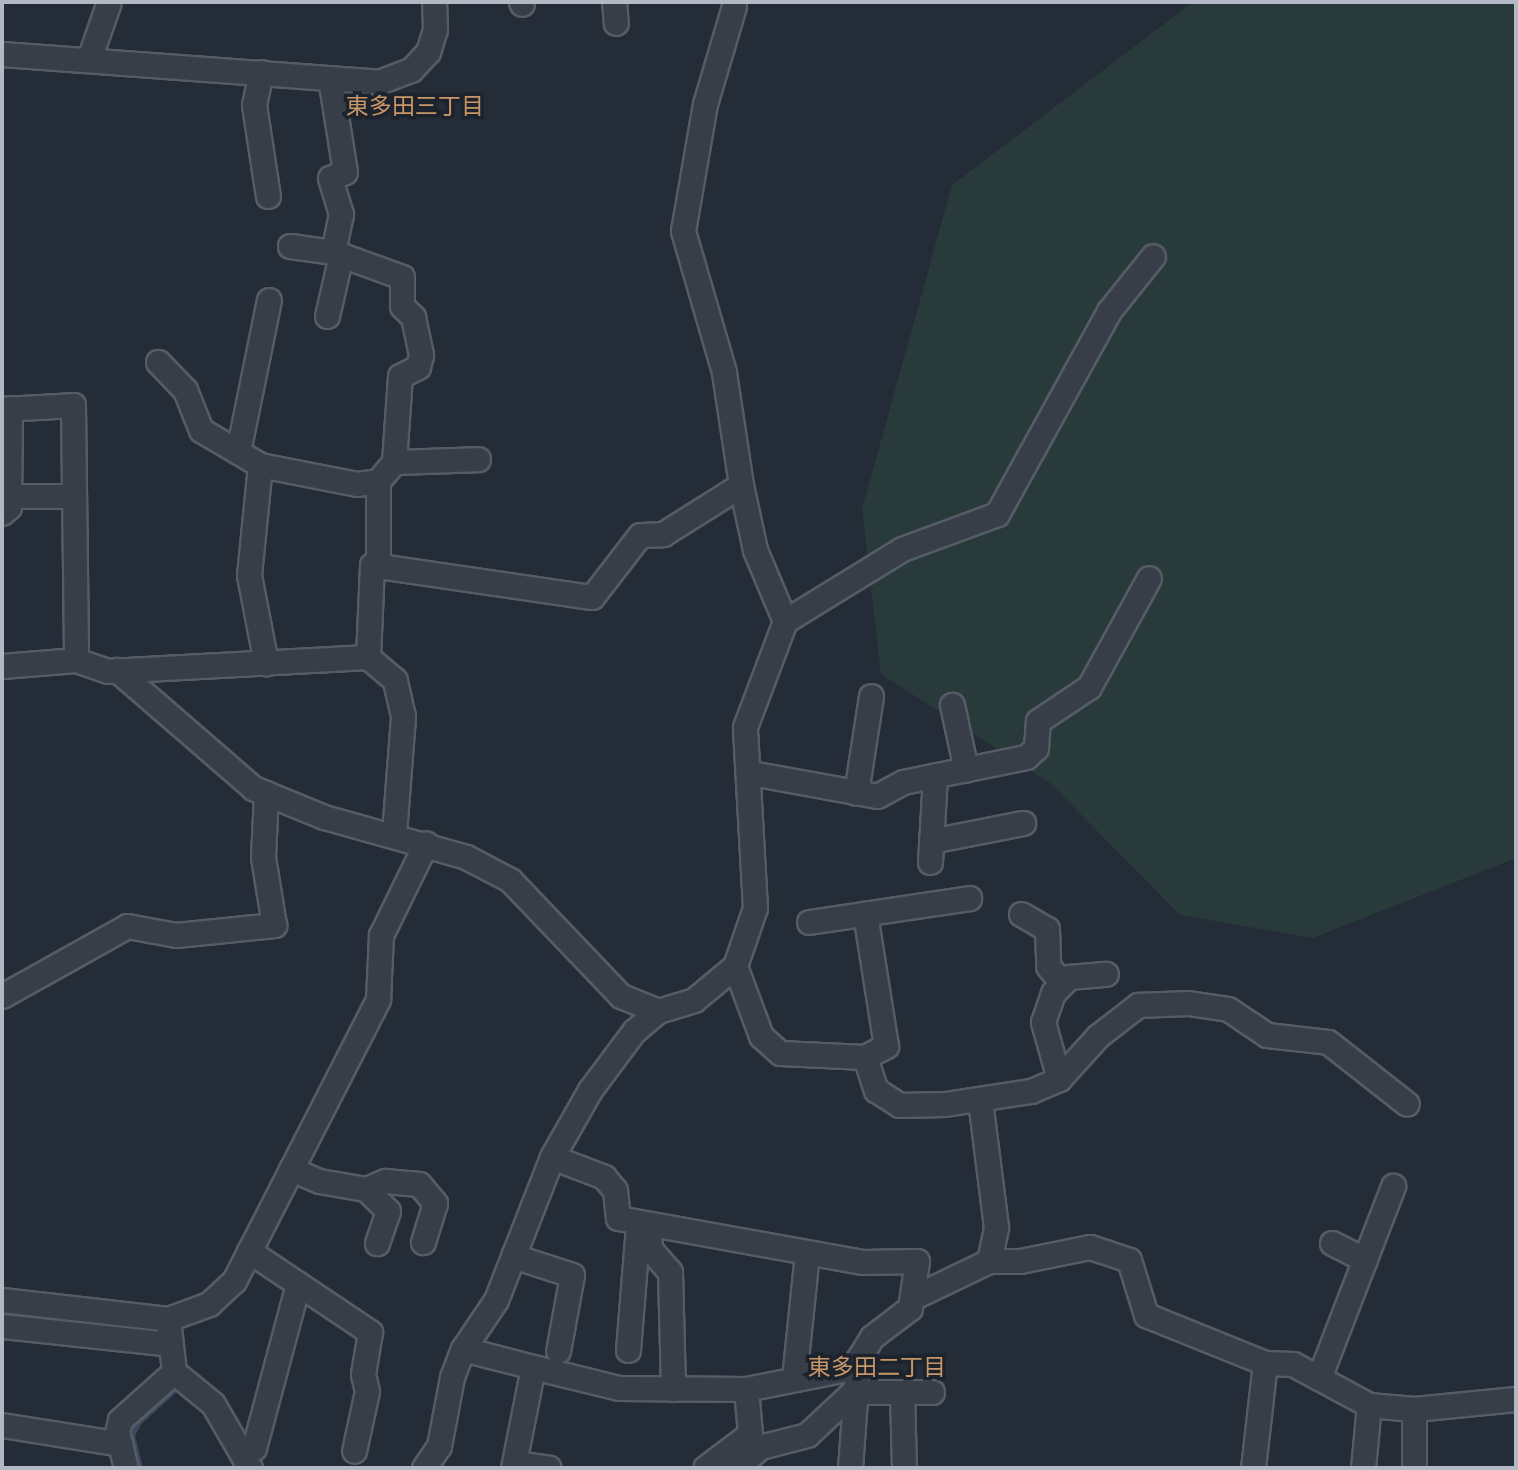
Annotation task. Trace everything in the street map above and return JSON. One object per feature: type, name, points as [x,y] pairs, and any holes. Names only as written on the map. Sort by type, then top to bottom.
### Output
[{"type":"street","points":[[89,59],[109,2]]},
{"type":"street","points":[[2,54],[379,82],[411,70],[428,52],[434,2]]},
{"type":"street","points":[[734,6],[705,104],[683,231],[724,372],[741,485],[755,550],[785,621]]},
{"type":"street","points":[[261,72],[254,105],[268,196]]},
{"type":"street","points":[[327,316],[341,214],[330,178],[345,172],[330,78]]},
{"type":"street","points":[[290,246],[337,253],[402,277],[402,306],[413,317],[421,355],[418,367],[400,376],[394,462],[378,481],[378,566]]},
{"type":"street","points":[[424,1468],[439,1446],[452,1377],[463,1349],[496,1300],[552,1157],[590,1090],[634,1031],[658,1011],[694,1000],[734,966],[755,908],[751,773],[745,727],[785,621],[902,550],[997,514],[1109,311],[1153,256]]},
{"type":"street","points":[[238,452],[269,300]]},
{"type":"street","points":[[158,362],[185,390],[201,430],[260,465],[357,484],[378,481]]},
{"type":"street","points":[[74,496],[6,505],[6,408],[73,405],[76,660]]},
{"type":"street","points":[[394,462],[478,459]]},
{"type":"street","points":[[260,465],[249,575],[266,663]]},
{"type":"street","points":[[368,657],[372,565],[592,597],[640,535],[663,534],[741,485]]},
{"type":"street","points":[[751,773],[877,796],[903,782],[1026,757],[1036,748],[1038,721],[1090,687],[1149,578]]},
{"type":"street","points":[[2,666],[76,660],[117,670],[368,657],[395,680],[403,716],[394,834]]},
{"type":"street","points":[[117,670],[253,788],[324,817],[426,843],[510,880],[621,996],[658,1011]]},
{"type":"street","points":[[856,793],[871,696]]},
{"type":"street","points":[[952,705],[965,769]]},
{"type":"street","points":[[935,775],[930,852],[1023,823]]},
{"type":"street","points":[[2,996],[127,926],[176,935],[274,925],[263,857],[266,793]]},
{"type":"street","points":[[2,1300],[168,1320],[209,1304],[234,1281],[378,999],[381,935],[426,843]]},
{"type":"street","points":[[808,922],[969,898]]},
{"type":"street","points":[[734,966],[761,1036],[780,1053],[865,1056],[886,1046],[865,914]]},
{"type":"street","points":[[1021,914],[1047,929],[1048,966],[1061,982]]},
{"type":"street","points":[[1061,982],[1106,974]]},
{"type":"street","points":[[1059,1079],[1044,1022],[1061,982]]},
{"type":"street","points":[[865,1056],[876,1090],[899,1105],[980,1101],[1059,1079],[1098,1036],[1138,1005],[1188,1003],[1228,1009],[1267,1035],[1328,1042],[1406,1104]]},
{"type":"street","points":[[980,1101],[996,1227],[989,1261]]},
{"type":"street","points":[[552,1157],[604,1177],[615,1190],[618,1218],[643,1224],[741,1237],[807,1254],[863,1262],[917,1261],[912,1298],[896,1323],[872,1336],[857,1367],[853,1392],[850,1468]]},
{"type":"street","points":[[292,1168],[320,1181],[366,1189],[385,1181],[419,1184],[435,1203],[423,1242]]},
{"type":"street","points":[[1319,1378],[1393,1186]]},
{"type":"street","points":[[366,1189],[388,1211],[377,1244]]},
{"type":"street","points":[[628,1350],[643,1224]]},
{"type":"street","points":[[643,1224],[650,1249],[670,1272],[673,1390]]},
{"type":"street","points":[[1332,1243],[1365,1259]]},
{"type":"street","points":[[912,1298],[989,1261],[1020,1261],[1090,1247],[1129,1260],[1146,1315],[1265,1363],[1293,1364],[1369,1405],[1414,1409],[1506,1400],[1516,1418]]},
{"type":"street","points":[[249,1251],[370,1332],[363,1374],[367,1391],[354,1451]]},
{"type":"street","points":[[794,1380],[807,1254]]},
{"type":"street","points":[[513,1255],[572,1275],[558,1352]]},
{"type":"street","points":[[252,1458],[298,1284]]},
{"type":"street","points":[[168,1320],[174,1372],[213,1404],[252,1458]]},
{"type":"street","points":[[2,1326],[170,1344]]},
{"type":"street","points":[[463,1349],[620,1388],[746,1390],[857,1367]]},
{"type":"street","points":[[1253,1468],[1265,1363]]},
{"type":"street","points":[[533,1367],[514,1465],[549,1468]]},
{"type":"street","points":[[126,1468],[120,1444],[120,1420],[174,1372]]},
{"type":"street","points":[[705,1468],[750,1434],[746,1390]]},
{"type":"street","points":[[736,1468],[760,1447],[807,1435],[853,1392],[932,1392]]},
{"type":"street","points":[[902,1392],[904,1468]]},
{"type":"street","points":[[1363,1468],[1369,1405]]},
{"type":"street","points":[[1414,1409],[1414,1468]]},
{"type":"street","points":[[2,1425],[120,1444]]},
{"type":"shaded area","points":[[1193,2],[1516,2],[1516,858],[1313,938],[1180,915],[1050,783],[881,674],[862,509],[952,185]]},
{"type":"waterway","points":[[140,1468],[132,1435],[139,1422],[180,1385]]},
{"type":"district","name":"東多田三丁目","points":[[415,106]]},
{"type":"district","name":"東多田二丁目","points":[[877,1367]]}]
